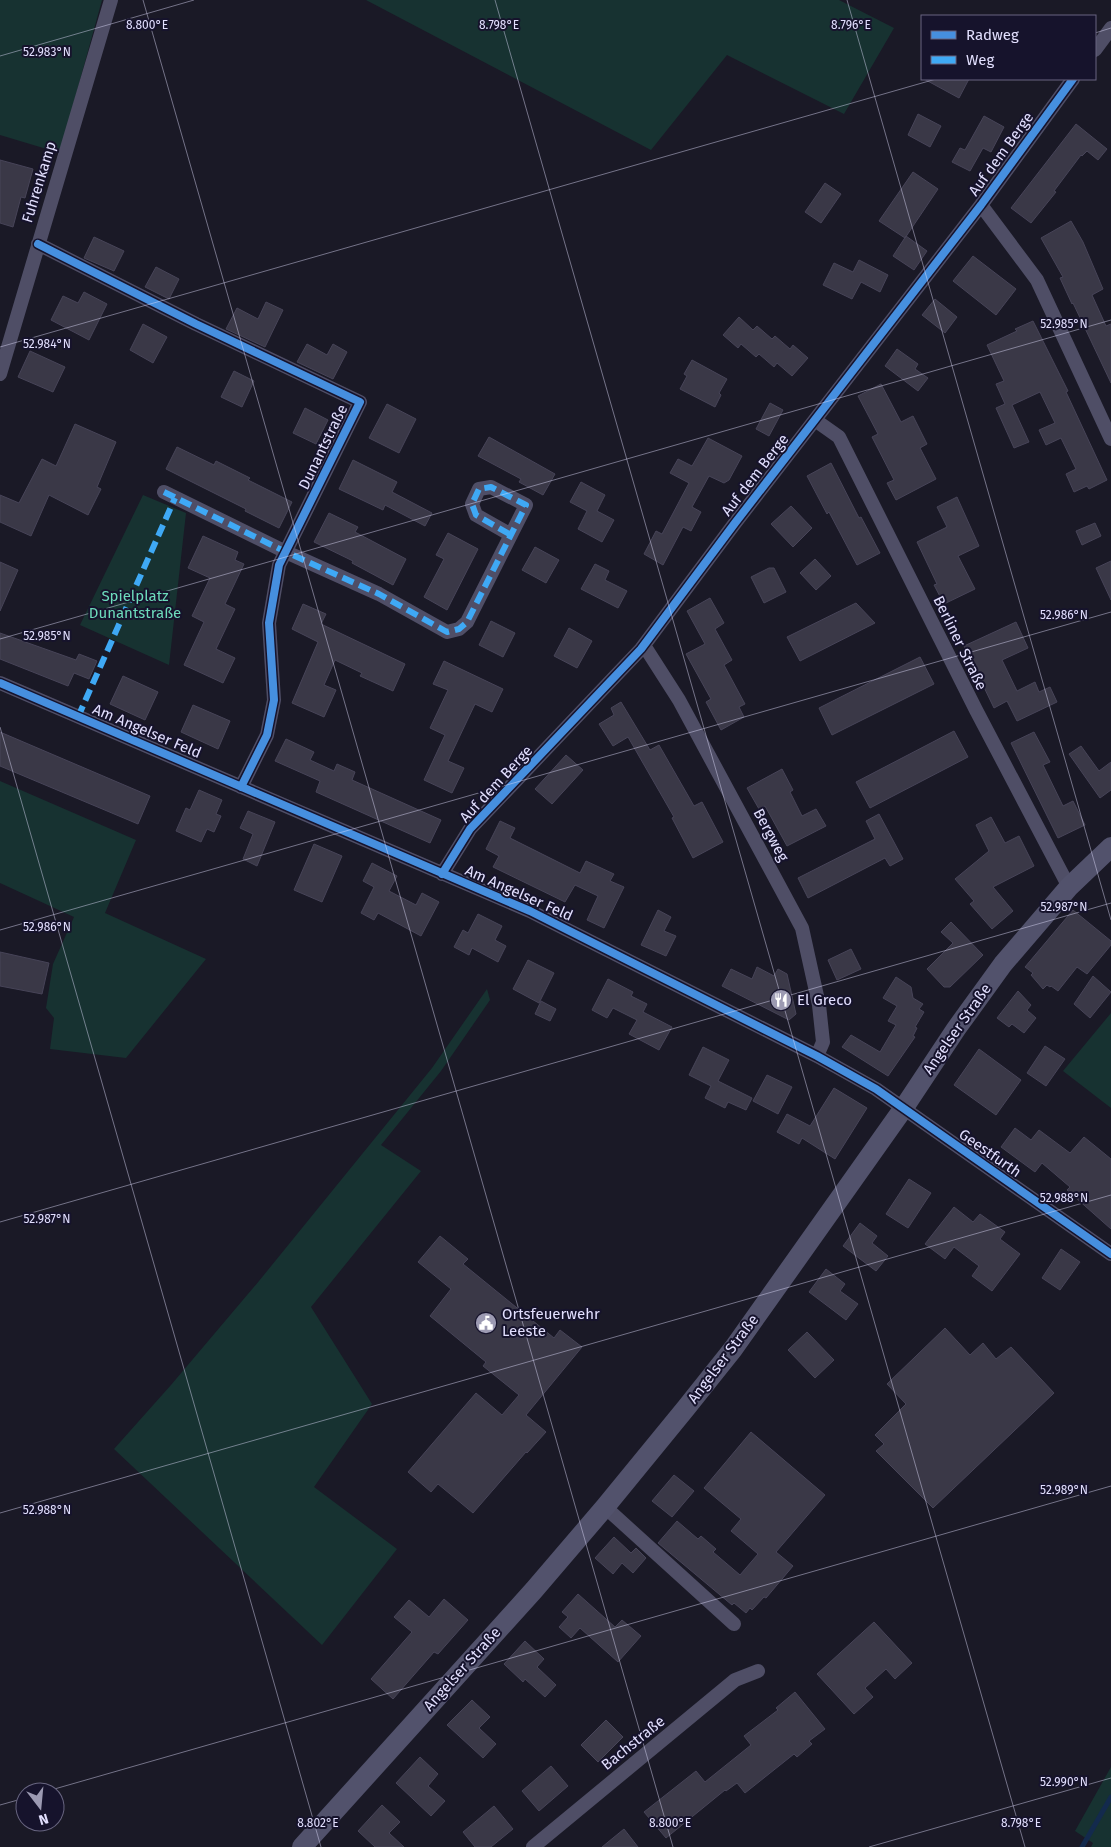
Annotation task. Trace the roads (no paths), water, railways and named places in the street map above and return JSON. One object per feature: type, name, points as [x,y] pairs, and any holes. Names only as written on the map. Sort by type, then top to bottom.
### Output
[{"type":"main road","name":"Angelser Straße","points":[[302,1847],[534,1590],[605,1507],[733,1349],[903,1108],[956,1028],[1003,964],[1069,887],[1111,847]]},
{"type":"street","name":"Fuhrenkamp","points":[[0,374],[110,0]]},
{"type":"street","points":[[1096,49],[1111,28]]},
{"type":"street","name":"Auf dem Berge","points":[[442,874],[470,829],[641,649],[729,530],[981,205],[1072,80]]},
{"type":"street","points":[[981,205],[1037,280],[1111,439]]},
{"type":"street","name":"Dunantstraße","points":[[38,244],[196,324],[360,402],[280,565],[269,623],[274,700],[267,734],[241,787]]},
{"type":"street","name":"Berliner Straße","points":[[815,420],[839,437],[976,710],[1069,887]]},
{"type":"street","points":[[164,492],[286,552],[378,594],[447,632],[459,629],[467,622],[511,535]]},
{"type":"street","name":"Bergweg","points":[[641,649],[647,650],[679,700],[802,928],[820,1005],[823,1042],[817,1056]]},
{"type":"street","name":"Am Angelser Feld","points":[[0,683],[334,825],[530,911],[817,1056],[876,1089],[903,1108]]},
{"type":"street","name":"Geestfurth","points":[[903,1108],[1111,1254]]},
{"type":"street","points":[[605,1507],[734,1624]]},
{"type":"street","name":"Bachstraße","points":[[532,1847],[735,1680],[758,1671]]},
{"type":"waterway","points":[[1082,1847],[1111,1797]]},
{"type":"place","name":"El Greco","points":[[781,1000]]},
{"type":"place","name":"Ortsfeuerwehr Leeste","points":[[486,1323]]},
{"type":"park label","name":"Spielplatz Dunantstraße","points":[[135,604]]}]
